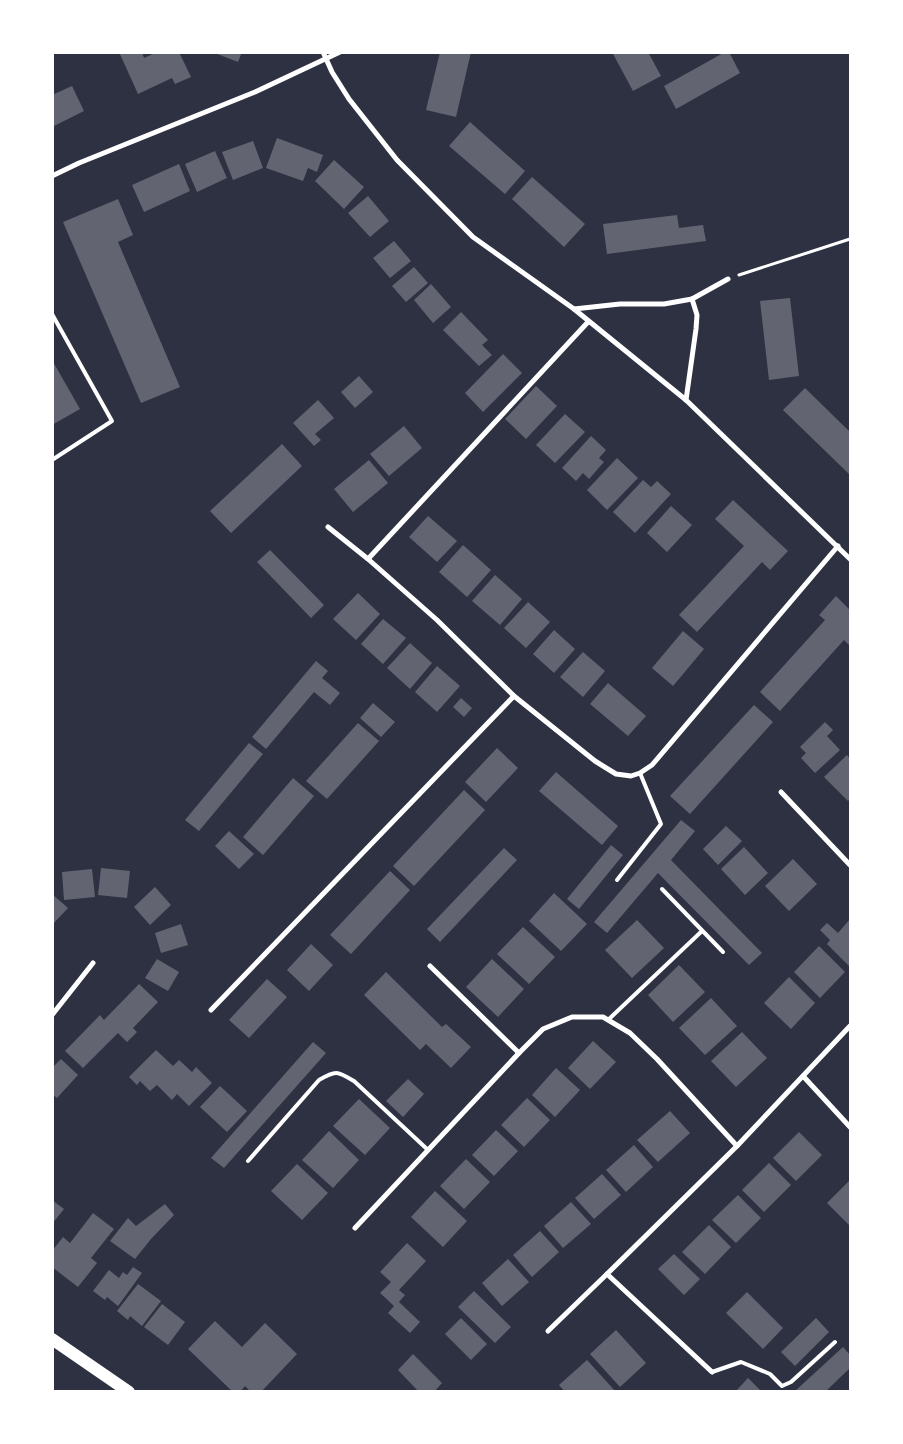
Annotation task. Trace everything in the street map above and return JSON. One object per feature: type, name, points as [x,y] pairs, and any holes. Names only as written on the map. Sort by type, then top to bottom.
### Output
[{"type":"main road","points":[[52,1339],[129,1392]]},
{"type":"street","points":[[323,52],[325,60],[349,99],[397,160],[473,237],[574,310],[686,400],[850,559]]},
{"type":"street","points":[[52,176],[79,163],[255,92],[340,52]]},
{"type":"street","points":[[574,310],[620,304],[664,304],[692,300],[728,278]]},
{"type":"street","points":[[686,400],[697,315],[692,300]]},
{"type":"street","points":[[368,559],[588,322]]},
{"type":"street","points":[[328,527],[368,559],[437,620],[514,696],[595,761],[616,774],[631,776],[640,773],[652,764],[838,546]]},
{"type":"street","points":[[211,1010],[514,696]]},
{"type":"street","points":[[781,792],[850,865]]},
{"type":"street","points":[[52,1015],[93,963]]},
{"type":"street","points":[[430,966],[519,1053]]},
{"type":"street","points":[[355,1228],[543,1029],[572,1017],[603,1017],[630,1033],[658,1059],[737,1146]]},
{"type":"street","points":[[548,1330],[737,1146],[850,1026]]},
{"type":"street","points":[[803,1076],[850,1127]]},
{"type":"street","points":[[607,1274],[712,1372]]},
{"type":"lane","points":[[52,314],[112,421],[52,460]]},
{"type":"lane","points":[[617,880],[661,824],[640,773]]},
{"type":"lane","points":[[662,890],[723,952]]},
{"type":"lane","points":[[608,1020],[702,930]]},
{"type":"lane","points":[[248,1161],[319,1080],[330,1074],[339,1073],[354,1081],[428,1150]]},
{"type":"lane","points":[[712,1372],[741,1362],[770,1374],[782,1386],[792,1382],[835,1342]]},
{"type":"path","points":[[728,278],[850,239]]},
{"type":"building","points":[[119,52],[142,52],[144,58],[157,52],[179,52],[191,77],[175,84],[172,78],[138,94]]},
{"type":"building","points":[[212,52],[242,52],[238,62]]},
{"type":"building","points":[[440,52],[471,52],[456,117],[426,110]]},
{"type":"building","points":[[612,52],[648,52],[661,76],[633,91]]},
{"type":"building","points":[[725,52],[729,52],[740,73],[676,109],[664,86]]},
{"type":"building","points":[[72,86],[84,111],[52,127],[52,95]]},
{"type":"building","points":[[470,122],[525,171],[505,194],[449,146]]},
{"type":"building","points":[[277,138],[323,155],[317,172],[308,168],[303,181],[266,168]]},
{"type":"building","points":[[253,141],[263,168],[233,180],[222,152]]},
{"type":"building","points":[[215,151],[227,178],[197,192],[185,164]]},
{"type":"building","points":[[334,160],[364,187],[344,209],[315,181]]},
{"type":"building","points":[[179,164],[190,191],[144,212],[132,185]]},
{"type":"building","points":[[532,177],[585,224],[564,247],[512,199]]},
{"type":"building","points":[[368,196],[389,221],[370,237],[348,213]]},
{"type":"building","points":[[118,199],[133,235],[118,242],[180,387],[141,403],[63,222]]},
{"type":"building","points":[[677,215],[679,228],[703,225],[706,241],[607,254],[603,224]]},
{"type":"building","points":[[394,241],[411,261],[390,278],[373,258]]},
{"type":"building","points":[[414,267],[428,283],[406,302],[392,286]]},
{"type":"building","points":[[431,284],[451,307],[433,323],[414,300]]},
{"type":"building","points":[[790,298],[799,376],[769,380],[760,301]]},
{"type":"building","points":[[461,312],[488,340],[482,345],[492,355],[479,366],[443,330]]},
{"type":"building","points":[[503,354],[522,373],[483,412],[465,393]]},
{"type":"building","points":[[52,360],[80,409],[52,425]]},
{"type":"building","points":[[359,376],[373,392],[355,408],[341,392]]},
{"type":"building","points":[[536,386],[557,406],[526,439],[505,419]]},
{"type":"building","points":[[805,388],[850,432],[850,475],[783,410]]},
{"type":"building","points":[[318,400],[334,418],[315,434],[321,440],[314,446],[293,423]]},
{"type":"building","points":[[565,414],[585,432],[555,463],[536,445]]},
{"type":"building","points":[[404,426],[422,448],[389,476],[370,454]]},
{"type":"building","points":[[591,436],[606,450],[599,458],[604,462],[589,479],[583,473],[576,481],[562,468]]},
{"type":"building","points":[[282,444],[302,466],[231,533],[210,511]]},
{"type":"building","points":[[617,458],[638,478],[607,510],[587,490]]},
{"type":"building","points":[[369,460],[388,483],[353,512],[334,489]]},
{"type":"building","points":[[643,480],[651,487],[657,481],[671,494],[635,533],[613,512]]},
{"type":"building","points":[[733,500],[788,551],[770,570],[762,562],[697,632],[679,615],[744,546],[715,519]]},
{"type":"building","points":[[671,506],[692,525],[667,552],[647,533]]},
{"type":"building","points":[[428,516],[457,541],[437,562],[409,537]]},
{"type":"building","points":[[463,545],[491,570],[467,597],[439,572]]},
{"type":"building","points":[[270,550],[324,605],[311,618],[257,562]]},
{"type":"building","points":[[495,575],[522,599],[500,625],[472,601]]},
{"type":"building","points":[[358,593],[380,614],[356,640],[333,619]]},
{"type":"building","points":[[836,596],[850,610],[850,646],[844,640],[780,711],[760,692],[825,620],[819,615]]},
{"type":"building","points":[[528,602],[550,622],[526,648],[504,628]]},
{"type":"building","points":[[383,619],[406,638],[383,664],[361,644]]},
{"type":"building","points":[[554,630],[575,649],[554,673],[533,654]]},
{"type":"building","points":[[683,631],[704,649],[673,686],[652,668]]},
{"type":"building","points":[[410,643],[432,663],[410,689],[387,668]]},
{"type":"building","points":[[583,652],[605,671],[583,697],[560,677]]},
{"type":"building","points":[[316,661],[328,671],[322,678],[340,693],[330,705],[314,692],[266,749],[252,737]]},
{"type":"building","points":[[437,666],[460,686],[437,712],[415,692]]},
{"type":"building","points":[[608,683],[646,716],[628,736],[590,704]]},
{"type":"building","points":[[461,698],[472,708],[464,717],[453,707]]},
{"type":"building","points":[[373,703],[395,722],[381,737],[360,718]]},
{"type":"building","points":[[754,705],[773,722],[690,814],[670,796]]},
{"type":"building","points":[[825,722],[833,730],[827,736],[840,750],[815,773],[801,758],[806,753],[800,747]]},
{"type":"building","points":[[358,723],[379,741],[327,799],[306,781]]},
{"type":"building","points":[[249,743],[263,754],[199,831],[185,820]]},
{"type":"building","points":[[497,748],[518,768],[486,802],[465,782]]},
{"type":"building","points":[[847,755],[850,759],[850,799],[848,801],[824,777]]},
{"type":"building","points":[[556,772],[618,826],[602,845],[539,791]]},
{"type":"building","points":[[293,778],[314,796],[263,855],[243,837]]},
{"type":"building","points":[[464,790],[485,810],[414,886],[393,866]]},
{"type":"building","points":[[681,820],[695,831],[671,860],[762,953],[749,965],[658,873],[607,933],[594,922]]},
{"type":"building","points":[[726,826],[742,841],[718,865],[703,849]]},
{"type":"building","points":[[229,831],[254,854],[239,869],[215,846]]},
{"type":"building","points":[[611,845],[623,855],[579,909],[567,899]]},
{"type":"building","points":[[744,847],[768,873],[745,895],[721,869]]},
{"type":"building","points":[[504,848],[517,860],[440,942],[427,929]]},
{"type":"building","points":[[793,859],[817,884],[789,911],[765,886]]},
{"type":"building","points":[[101,868],[130,871],[127,898],[98,895]]},
{"type":"building","points":[[92,869],[95,897],[64,900],[62,872]]},
{"type":"building","points":[[390,871],[410,890],[351,954],[330,935]]},
{"type":"building","points":[[155,887],[171,905],[150,925],[134,907]]},
{"type":"building","points":[[554,893],[587,924],[561,951],[529,921]]},
{"type":"building","points":[[52,894],[68,908],[52,925]]},
{"type":"building","points":[[850,919],[850,967],[827,944],[830,940],[820,930],[827,923],[838,933]]},
{"type":"building","points":[[637,920],[664,948],[632,978],[605,950]]},
{"type":"building","points":[[181,924],[188,945],[161,953],[155,933]]},
{"type":"building","points":[[523,927],[555,957],[529,984],[497,954]]},
{"type":"building","points":[[311,944],[333,965],[309,991],[287,970]]},
{"type":"building","points":[[819,946],[845,972],[820,998],[794,972]]},
{"type":"building","points":[[157,959],[179,972],[168,991],[145,978]]},
{"type":"building","points":[[492,959],[524,989],[498,1017],[466,987]]},
{"type":"building","points":[[679,965],[705,992],[673,1022],[648,995]]},
{"type":"building","points":[[386,972],[442,1027],[446,1024],[471,1047],[451,1068],[426,1044],[420,1050],[364,995]]},
{"type":"building","points":[[789,977],[815,1003],[791,1029],[764,1003]]},
{"type":"building","points":[[267,979],[287,997],[249,1038],[229,1020]]},
{"type":"building","points":[[139,984],[158,1002],[133,1028],[137,1032],[127,1042],[118,1033],[83,1068],[65,1051],[100,1015],[104,1020]]},
{"type":"building","points":[[711,998],[737,1026],[705,1055],[679,1028]]},
{"type":"building","points":[[742,1032],[767,1058],[736,1087],[711,1061]]},
{"type":"building","points":[[593,1041],[616,1062],[590,1089],[568,1068]]},
{"type":"building","points":[[313,1042],[326,1053],[224,1168],[211,1158]]},
{"type":"building","points":[[156,1050],[173,1066],[179,1060],[192,1072],[196,1067],[212,1083],[189,1106],[177,1094],[172,1100],[157,1085],[150,1091],[140,1081],[137,1085],[129,1077]]},
{"type":"building","points":[[61,1059],[78,1075],[57,1098],[52,1094],[52,1068]]},
{"type":"building","points":[[556,1068],[580,1090],[555,1117],[532,1095]]},
{"type":"building","points":[[408,1079],[424,1094],[403,1117],[386,1101]]},
{"type":"building","points":[[220,1086],[247,1111],[227,1132],[200,1107]]},
{"type":"building","points":[[527,1098],[550,1120],[524,1147],[501,1125]]},
{"type":"building","points":[[359,1099],[390,1128],[365,1155],[333,1126]]},
{"type":"building","points":[[670,1111],[690,1133],[658,1162],[637,1140]]},
{"type":"building","points":[[496,1130],[518,1151],[494,1176],[472,1155]]},
{"type":"building","points":[[329,1131],[359,1160],[333,1188],[302,1160]]},
{"type":"building","points":[[799,1132],[822,1155],[796,1181],[773,1158]]},
{"type":"building","points":[[634,1145],[653,1167],[626,1192],[606,1170]]},
{"type":"building","points":[[466,1159],[490,1182],[464,1209],[440,1186]]},
{"type":"building","points":[[769,1163],[791,1185],[764,1212],[742,1190]]},
{"type":"building","points":[[297,1164],[328,1193],[302,1220],[271,1191]]},
{"type":"building","points":[[602,1174],[621,1195],[594,1219],[575,1198]]},
{"type":"building","points":[[849,1181],[850,1183],[850,1226],[827,1203]]},
{"type":"building","points":[[435,1191],[467,1221],[443,1247],[411,1217]]},
{"type":"building","points":[[738,1195],[761,1218],[736,1243],[712,1220]]},
{"type":"building","points":[[52,1200],[64,1209],[52,1224]]},
{"type":"building","points":[[571,1202],[591,1224],[563,1248],[544,1226]]},
{"type":"building","points":[[165,1204],[174,1215],[135,1259],[110,1241],[128,1218],[136,1226]]},
{"type":"building","points":[[93,1213],[114,1229],[91,1258],[97,1263],[78,1287],[52,1267],[52,1251],[63,1237],[70,1243]]},
{"type":"building","points":[[709,1225],[731,1247],[705,1274],[682,1252]]},
{"type":"building","points":[[540,1231],[559,1252],[532,1277],[513,1255]]},
{"type":"building","points":[[407,1243],[426,1261],[399,1290],[405,1295],[399,1302],[420,1322],[410,1333],[388,1313],[394,1306],[380,1293],[391,1282],[380,1272]]},
{"type":"building","points":[[674,1254],[700,1279],[684,1295],[658,1269]]},
{"type":"building","points":[[508,1259],[529,1282],[502,1306],[482,1283]]},
{"type":"building","points":[[133,1267],[142,1273],[118,1306],[107,1297],[105,1300],[93,1291],[109,1270],[119,1278],[123,1272],[127,1275]]},
{"type":"building","points":[[138,1284],[161,1301],[142,1326],[130,1316],[128,1320],[117,1311]]},
{"type":"building","points":[[474,1291],[511,1327],[495,1343],[458,1307]]},
{"type":"building","points":[[747,1292],[783,1328],[763,1349],[726,1313]]},
{"type":"building","points":[[162,1304],[185,1322],[168,1345],[144,1327]]},
{"type":"building","points":[[461,1318],[487,1344],[471,1360],[445,1334]]},
{"type":"building","points":[[816,1318],[829,1332],[795,1366],[781,1352]]},
{"type":"building","points":[[215,1321],[242,1347],[265,1323],[297,1354],[261,1392],[251,1392],[245,1386],[240,1392],[233,1392],[188,1349]]},
{"type":"building","points":[[616,1330],[646,1363],[620,1387],[590,1354]]},
{"type":"building","points":[[843,1347],[850,1355],[850,1368],[825,1392],[794,1392]]},
{"type":"building","points":[[413,1354],[442,1383],[434,1392],[419,1392],[398,1370]]},
{"type":"building","points":[[587,1360],[616,1392],[565,1392],[559,1385]]},
{"type":"building","points":[[748,1378],[762,1392],[735,1392]]}]
